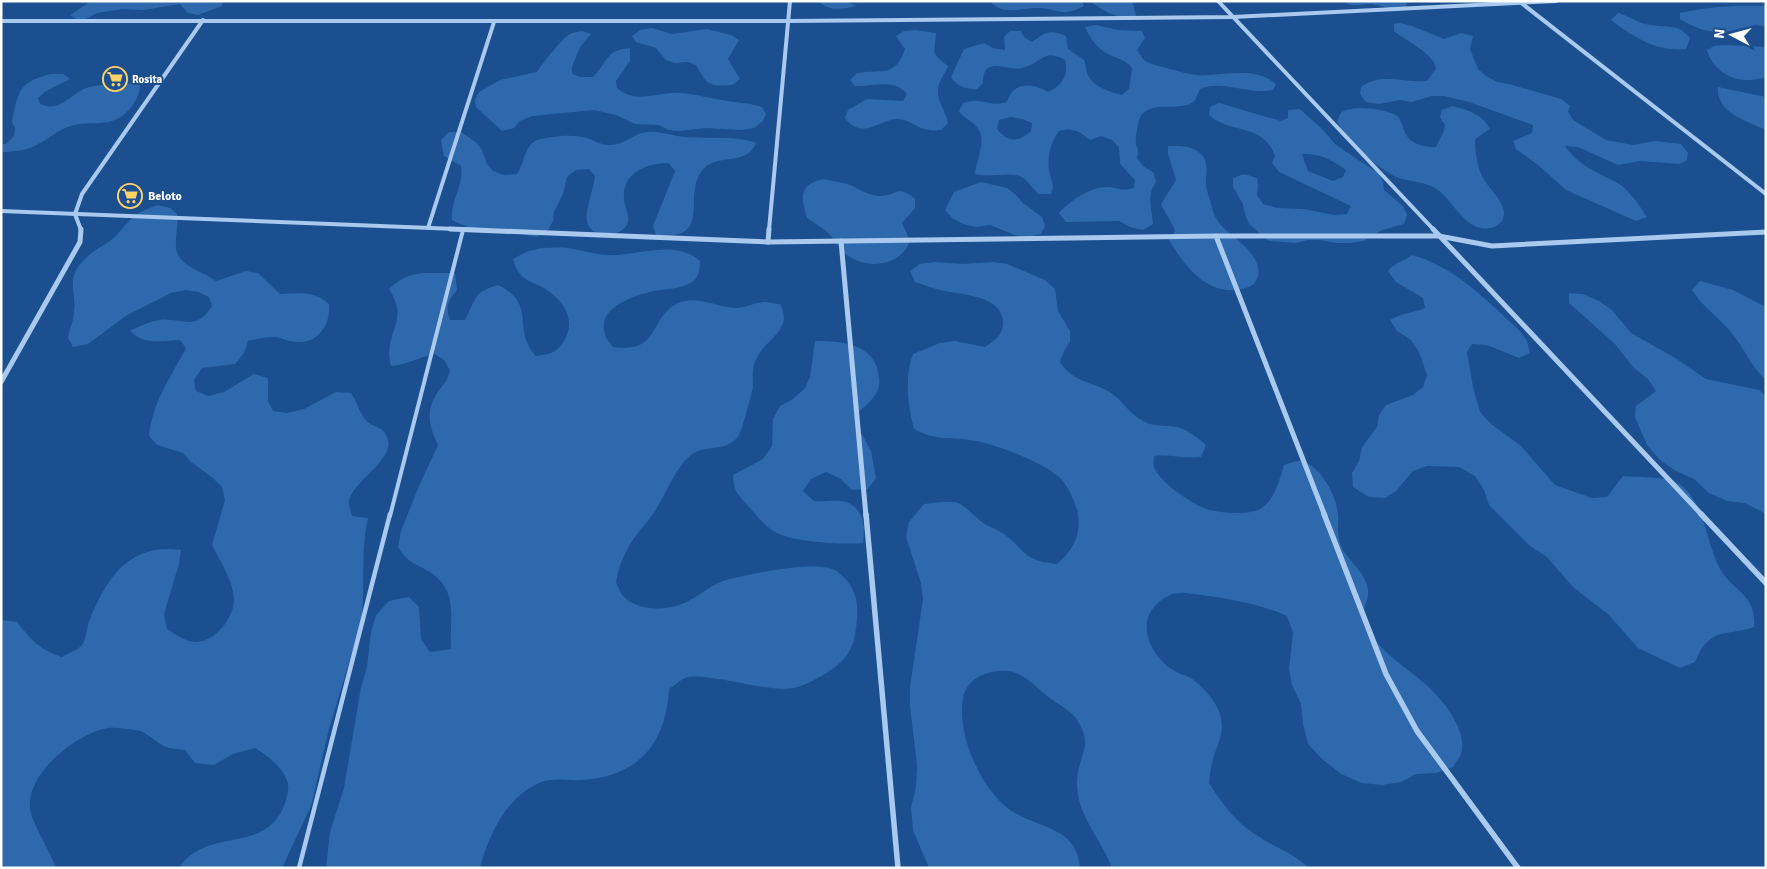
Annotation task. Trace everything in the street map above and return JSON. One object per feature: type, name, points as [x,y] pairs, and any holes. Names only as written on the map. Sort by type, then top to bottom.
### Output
[{"type":"street","points":[[768,242],[790,1]]},
{"type":"street","points":[[1218,1],[1766,582]]},
{"type":"street","points":[[1,21],[788,21],[1233,16],[1556,1]]},
{"type":"street","points":[[1520,2],[1766,194]]},
{"type":"street","points":[[1,382],[80,242],[81,228],[75,214],[82,194],[203,20]]},
{"type":"street","points":[[428,228],[494,22]]},
{"type":"street","points":[[1,211],[768,242],[1216,236],[1439,236],[1492,246],[1766,232]]},
{"type":"street","points":[[1216,236],[1386,674],[1417,731],[1518,868]]},
{"type":"street","points":[[842,241],[898,868]]},
{"type":"lane","points":[[299,868],[463,230]]},
{"type":"shaded area","points":[[87,1],[222,1],[222,6],[198,15],[188,13],[180,4],[144,10],[122,9],[97,13],[86,19],[76,19],[70,15],[88,3]]},
{"type":"shaded area","points":[[818,1],[846,1],[856,6],[841,9],[831,8]]},
{"type":"shaded area","points":[[990,1],[1082,1],[1084,6],[1070,12],[1039,8],[1007,10],[995,6]]},
{"type":"shaded area","points":[[1090,1],[1132,1],[1136,15],[1129,19],[1118,16]]},
{"type":"shaded area","points":[[1342,1],[1406,1],[1407,4],[1404,9],[1400,9],[1372,4],[1354,5]]},
{"type":"shaded area","points":[[1766,4],[1766,26],[1752,26],[1717,32],[1697,28],[1680,19],[1680,13],[1690,11],[1720,7],[1762,6]]},
{"type":"shaded area","points":[[1618,13],[1638,22],[1681,30],[1690,38],[1686,49],[1665,48],[1646,42],[1611,20]]},
{"type":"shaded area","points":[[1400,23],[1444,39],[1461,33],[1473,36],[1470,49],[1478,69],[1486,76],[1497,82],[1561,99],[1570,106],[1568,112],[1573,120],[1606,140],[1633,145],[1655,141],[1681,144],[1688,153],[1687,160],[1680,164],[1640,161],[1618,165],[1578,147],[1565,146],[1582,163],[1621,185],[1629,193],[1647,217],[1636,221],[1566,190],[1538,165],[1516,149],[1513,141],[1532,133],[1533,125],[1469,102],[1444,96],[1432,96],[1412,102],[1400,100],[1379,104],[1366,102],[1360,94],[1361,87],[1369,83],[1385,79],[1427,81],[1436,69],[1431,58],[1394,31],[1394,24]]},
{"type":"shaded area","points":[[1096,25],[1118,30],[1142,31],[1145,38],[1137,50],[1145,61],[1155,65],[1196,75],[1248,73],[1267,78],[1276,84],[1273,90],[1264,91],[1226,86],[1208,86],[1200,89],[1194,101],[1187,105],[1149,109],[1143,113],[1139,120],[1136,135],[1137,158],[1143,166],[1154,173],[1156,182],[1150,197],[1153,224],[1143,230],[1130,227],[1119,221],[1066,222],[1059,213],[1069,203],[1094,189],[1107,187],[1134,188],[1135,180],[1120,164],[1119,147],[1112,140],[1101,136],[1090,140],[1075,131],[1068,129],[1059,131],[1054,139],[1049,155],[1049,170],[1053,185],[1051,194],[1039,194],[1022,177],[1017,175],[975,174],[981,146],[981,135],[977,127],[959,111],[963,103],[970,101],[995,104],[1007,102],[1014,90],[1024,86],[1036,87],[1048,92],[1061,83],[1065,75],[1066,65],[1065,60],[1047,56],[1022,68],[991,67],[987,69],[984,74],[983,83],[977,89],[969,89],[959,85],[951,77],[964,49],[984,43],[993,48],[1005,50],[1004,37],[1010,31],[1021,31],[1024,37],[1032,42],[1048,33],[1060,34],[1066,36],[1068,49],[1084,60],[1087,73],[1092,81],[1107,90],[1122,95],[1129,89],[1132,68],[1124,61],[1100,49],[1085,27]],"holes":[[[1011,117],[1032,123],[1031,131],[1022,138],[1009,139],[997,129],[999,120]]]},
{"type":"shaded area","points":[[652,28],[672,34],[707,29],[731,35],[739,40],[728,59],[740,79],[732,85],[713,85],[706,81],[696,65],[666,60],[656,48],[636,42],[632,36],[640,30]]},
{"type":"shaded area","points":[[915,30],[936,33],[934,52],[948,66],[940,82],[938,94],[948,123],[941,130],[925,129],[900,119],[889,120],[864,129],[851,124],[845,118],[848,110],[867,99],[903,101],[907,94],[896,86],[883,84],[855,86],[850,80],[857,73],[892,68],[897,64],[905,49],[896,36],[904,31]]},
{"type":"shaded area","points":[[582,31],[591,34],[580,47],[572,67],[572,74],[581,77],[593,77],[611,54],[630,48],[630,61],[616,81],[617,88],[624,93],[640,97],[673,93],[693,94],[753,105],[762,107],[766,114],[763,121],[754,128],[742,130],[706,128],[680,131],[669,130],[659,125],[635,124],[616,115],[594,110],[532,116],[520,121],[514,128],[502,131],[476,107],[475,100],[479,92],[500,80],[537,72],[567,36]]},
{"type":"shaded area","points":[[1714,46],[1766,47],[1766,78],[1751,80],[1733,78],[1717,67],[1712,62],[1707,50]]},
{"type":"shaded area","points":[[51,74],[63,74],[70,79],[46,91],[38,98],[40,104],[47,106],[58,105],[82,90],[94,86],[111,84],[140,85],[137,98],[132,106],[117,119],[109,122],[74,125],[62,129],[27,149],[1,152],[1,144],[6,144],[14,136],[15,128],[12,122],[21,90],[32,81]]},
{"type":"shaded area","points":[[1718,87],[1766,97],[1766,130],[1727,110],[1719,96]]},
{"type":"shaded area","points":[[1219,103],[1281,121],[1288,118],[1288,110],[1300,109],[1336,145],[1378,173],[1383,182],[1384,190],[1403,206],[1407,215],[1404,224],[1382,230],[1363,241],[1350,243],[1321,240],[1308,240],[1296,243],[1269,241],[1249,224],[1243,204],[1233,187],[1233,178],[1244,174],[1257,178],[1257,195],[1263,204],[1277,208],[1304,209],[1334,215],[1347,214],[1351,206],[1279,172],[1272,163],[1275,156],[1270,145],[1263,138],[1255,133],[1218,121],[1209,115],[1210,107]],"holes":[[[1302,154],[1331,160],[1346,170],[1343,177],[1333,181],[1308,171]]]},
{"type":"shaded area","points":[[1452,106],[1479,116],[1490,129],[1475,139],[1475,143],[1480,172],[1501,202],[1503,208],[1503,219],[1493,228],[1482,228],[1466,220],[1442,193],[1435,188],[1399,178],[1387,172],[1346,136],[1337,121],[1340,114],[1351,109],[1385,111],[1398,117],[1406,135],[1413,142],[1436,147],[1445,125],[1440,117],[1442,110]]},
{"type":"shaded area","points":[[449,132],[461,132],[477,143],[482,150],[487,164],[493,171],[504,175],[517,174],[527,150],[533,142],[556,137],[582,137],[603,144],[614,145],[642,133],[652,132],[685,137],[740,139],[756,143],[751,151],[745,155],[714,162],[701,172],[696,182],[691,225],[685,231],[674,235],[656,235],[653,226],[675,171],[669,163],[661,163],[645,167],[627,182],[624,189],[624,201],[628,221],[624,229],[611,234],[598,233],[591,229],[587,222],[587,214],[595,176],[589,169],[576,170],[567,177],[563,194],[548,230],[536,237],[473,228],[452,220],[453,206],[461,180],[461,166],[444,156],[441,140]]},
{"type":"shaded area","points":[[1168,146],[1190,148],[1197,151],[1204,158],[1206,165],[1206,187],[1215,216],[1225,229],[1245,246],[1258,268],[1258,276],[1251,286],[1235,290],[1212,286],[1192,271],[1169,240],[1175,231],[1161,204],[1176,180],[1168,154]]},
{"type":"shaded area","points":[[823,179],[850,185],[879,196],[900,191],[909,194],[915,199],[915,208],[902,223],[910,241],[906,249],[893,260],[876,264],[858,261],[846,255],[826,231],[807,218],[803,204],[805,188]]},
{"type":"shaded area","points":[[981,182],[1007,188],[1042,217],[1045,226],[1041,234],[1028,237],[1015,235],[990,225],[976,227],[963,224],[952,218],[945,210],[954,192]]},
{"type":"shaded area","points":[[158,205],[170,208],[177,214],[177,253],[191,267],[216,281],[246,271],[258,273],[280,294],[300,293],[312,295],[329,304],[329,313],[324,328],[314,338],[299,342],[288,341],[279,337],[248,341],[244,353],[235,364],[202,368],[194,380],[196,391],[208,396],[224,392],[254,374],[268,378],[268,401],[273,411],[287,413],[304,409],[336,392],[351,393],[366,420],[382,429],[387,437],[386,453],[381,461],[358,485],[349,501],[352,516],[368,518],[364,544],[361,622],[329,729],[311,806],[282,868],[179,868],[192,855],[207,847],[256,834],[270,826],[281,812],[288,791],[286,778],[272,760],[255,748],[233,754],[214,765],[195,763],[185,750],[166,747],[141,731],[107,728],[78,740],[54,759],[43,770],[31,796],[31,815],[56,868],[1,868],[1,620],[17,622],[36,644],[62,657],[82,645],[89,622],[104,590],[123,566],[134,558],[148,552],[163,549],[181,550],[179,564],[164,614],[167,629],[188,641],[203,641],[217,633],[227,621],[233,606],[234,599],[231,585],[212,545],[225,500],[222,487],[191,462],[183,453],[157,445],[149,436],[158,401],[186,348],[180,340],[147,340],[130,331],[144,324],[159,320],[194,322],[206,314],[212,306],[209,297],[198,292],[186,290],[171,293],[127,315],[88,344],[73,347],[68,338],[74,315],[73,277],[80,264],[91,253],[113,239],[134,217]]},
{"type":"shaded area","points":[[541,248],[568,248],[606,255],[667,250],[690,254],[700,261],[698,276],[687,285],[639,295],[624,301],[611,311],[606,316],[604,330],[607,339],[613,347],[628,348],[639,345],[647,340],[669,309],[685,301],[692,300],[735,308],[761,302],[780,304],[783,322],[775,336],[758,356],[754,365],[753,387],[738,437],[728,445],[696,452],[683,463],[658,507],[628,548],[620,564],[616,582],[622,595],[630,602],[646,608],[665,608],[683,604],[710,587],[733,578],[800,567],[829,568],[838,572],[848,582],[856,598],[857,618],[853,643],[847,655],[836,666],[812,681],[794,688],[764,687],[702,677],[683,679],[669,689],[667,709],[662,726],[655,741],[645,754],[633,764],[618,772],[581,780],[549,780],[527,790],[517,798],[500,818],[488,842],[480,868],[326,868],[330,832],[344,788],[361,687],[367,667],[371,632],[376,615],[389,601],[409,597],[419,607],[421,639],[430,652],[451,649],[451,606],[445,587],[428,571],[408,559],[398,547],[401,531],[438,445],[431,426],[430,414],[433,401],[450,371],[445,361],[435,354],[391,366],[390,344],[397,319],[397,311],[395,301],[389,289],[397,282],[412,275],[455,273],[457,290],[448,304],[448,315],[450,320],[465,320],[476,297],[484,290],[498,285],[510,292],[517,300],[521,309],[525,337],[536,356],[547,354],[557,349],[566,337],[569,329],[568,315],[555,296],[522,276],[516,268],[513,259],[526,252]]},
{"type":"shaded area","points":[[1412,255],[1428,260],[1457,276],[1520,331],[1527,341],[1530,353],[1519,358],[1487,345],[1472,344],[1467,352],[1473,387],[1480,412],[1491,424],[1520,445],[1555,485],[1592,498],[1607,497],[1623,476],[1658,478],[1676,482],[1693,498],[1719,567],[1752,607],[1754,627],[1712,638],[1706,643],[1695,662],[1680,668],[1638,648],[1609,615],[1573,587],[1547,557],[1530,546],[1489,505],[1484,490],[1475,476],[1459,467],[1427,466],[1413,471],[1396,491],[1385,498],[1369,497],[1353,487],[1352,473],[1359,461],[1362,447],[1377,427],[1379,415],[1386,405],[1413,395],[1423,387],[1427,375],[1419,352],[1411,340],[1397,331],[1390,320],[1425,308],[1423,298],[1396,282],[1388,271]]},
{"type":"shaded area","points":[[934,262],[963,264],[993,262],[1007,264],[1045,280],[1055,289],[1058,311],[1070,331],[1070,342],[1060,362],[1065,369],[1076,378],[1101,387],[1113,394],[1143,421],[1160,426],[1181,428],[1193,434],[1206,445],[1201,457],[1154,456],[1154,467],[1162,479],[1184,497],[1198,505],[1209,510],[1223,512],[1253,512],[1264,507],[1272,497],[1284,465],[1299,461],[1306,462],[1312,466],[1324,479],[1336,502],[1338,534],[1343,550],[1366,582],[1368,595],[1364,614],[1371,634],[1384,650],[1438,697],[1457,725],[1462,745],[1461,754],[1453,767],[1436,773],[1416,774],[1401,782],[1382,785],[1362,783],[1341,774],[1322,759],[1308,744],[1301,704],[1292,685],[1289,668],[1293,633],[1287,616],[1264,607],[1223,598],[1177,593],[1157,604],[1147,621],[1147,630],[1153,649],[1165,664],[1199,684],[1218,709],[1221,717],[1222,731],[1211,766],[1209,783],[1224,805],[1248,830],[1296,858],[1309,868],[1112,868],[1080,805],[1077,781],[1085,739],[1079,723],[1069,711],[1026,678],[1012,672],[995,671],[975,679],[964,694],[962,709],[963,726],[973,760],[992,792],[1003,804],[1015,813],[1056,831],[1065,837],[1077,855],[1080,868],[929,868],[913,830],[911,807],[916,787],[917,765],[910,706],[910,687],[923,599],[921,583],[906,537],[909,522],[924,504],[958,503],[984,523],[1008,537],[1029,556],[1036,560],[1057,564],[1075,542],[1079,522],[1076,506],[1067,487],[1062,480],[1046,468],[1022,456],[985,443],[930,436],[914,429],[908,392],[910,363],[913,354],[940,343],[955,341],[985,347],[999,335],[1003,324],[1002,315],[997,308],[982,298],[941,290],[915,282],[910,271],[920,264]]},
{"type":"shaded area","points":[[1700,281],[1733,290],[1766,307],[1766,380],[1756,370],[1729,330],[1692,290]]},
{"type":"shaded area","points":[[1569,293],[1583,294],[1599,301],[1612,310],[1631,333],[1677,359],[1706,379],[1759,390],[1766,396],[1766,514],[1745,503],[1727,501],[1709,493],[1694,479],[1676,471],[1660,460],[1647,445],[1635,417],[1636,406],[1656,391],[1648,379],[1634,368],[1615,344],[1569,303]]},
{"type":"shaded area","points":[[815,341],[846,343],[856,346],[871,357],[876,366],[879,379],[877,391],[871,401],[856,415],[858,427],[871,451],[876,478],[868,489],[852,490],[841,479],[826,472],[811,479],[803,491],[814,501],[846,502],[857,509],[864,525],[863,543],[818,542],[793,538],[775,532],[761,521],[737,493],[734,486],[733,475],[763,459],[772,446],[773,419],[780,406],[793,399],[805,388],[810,377]]},
{"type":"place","name":"Rosita","points":[[115,79]]},
{"type":"place","name":"Beloto","points":[[130,196]]}]
